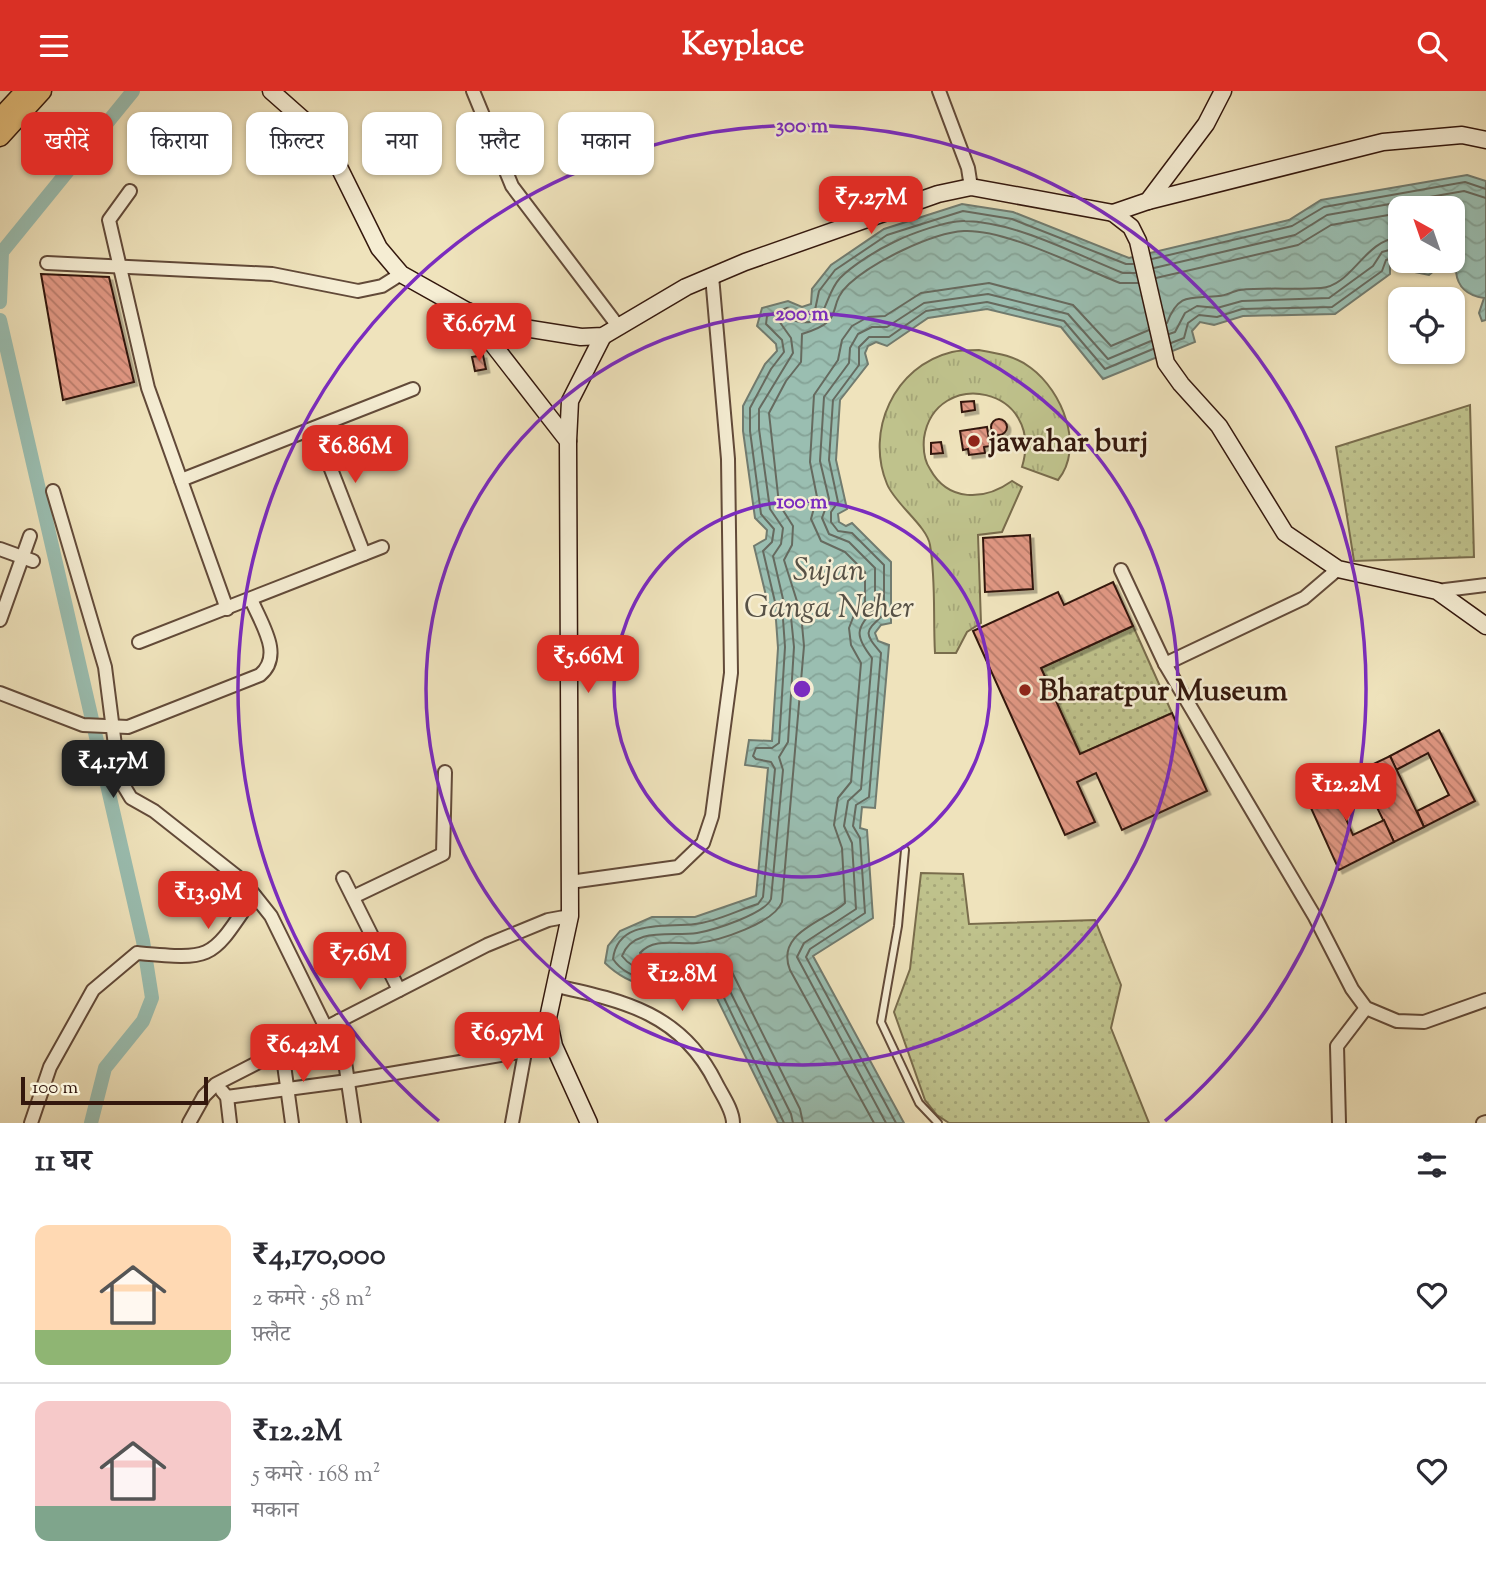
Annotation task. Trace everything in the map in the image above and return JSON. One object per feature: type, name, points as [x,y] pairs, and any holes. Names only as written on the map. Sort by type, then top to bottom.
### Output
[{"type":"main road","points":[[0,118],[25,91]]},
{"type":"main road","points":[[0,137],[42,91]]},
{"type":"main road","points":[[271,91],[314,129],[331,151],[379,248],[401,274],[467,311],[506,325],[582,337],[603,335],[712,276],[911,202],[971,187],[1113,212],[1383,142],[1462,135],[1486,140]]},
{"type":"main road","points":[[1148,201],[1206,124],[1223,91]]},
{"type":"main road","points":[[1113,212],[1131,227],[1138,241],[1167,363],[1181,384],[1219,426],[1285,533],[1338,569],[1437,590],[1486,626]]},
{"type":"main road","points":[[467,311],[568,441]]},
{"type":"main road","points":[[589,1123],[554,1046],[548,1018],[570,916],[570,401],[603,335]]},
{"type":"street","points":[[473,91],[512,185],[618,325]]},
{"type":"street","points":[[939,91],[968,168],[971,187]]},
{"type":"street","points":[[130,191],[109,220],[119,266],[148,388],[227,609]]},
{"type":"street","points":[[47,263],[272,274],[358,291],[382,286],[401,274]]},
{"type":"street","points":[[570,882],[678,867],[703,843],[712,816],[731,673],[727,459],[712,276]]},
{"type":"street","points":[[181,480],[413,390]]},
{"type":"street","points":[[315,428],[364,554]]},
{"type":"street","points":[[53,491],[105,667],[117,761],[131,798],[154,811],[244,882],[271,916],[327,1028]]},
{"type":"street","points":[[0,620],[28,560],[30,536]]},
{"type":"street","points":[[139,642],[382,547]]},
{"type":"street","points":[[0,549],[28,560]]},
{"type":"street","points":[[1165,664],[1304,599],[1338,569]]},
{"type":"street","points":[[1121,570],[1165,664],[1315,917],[1352,989],[1366,1008],[1398,1021],[1424,1022],[1486,1000]]},
{"type":"street","points":[[1437,590],[1486,585]]},
{"type":"street","points":[[0,693],[83,725],[128,727],[260,675],[268,669],[272,650],[251,600]]},
{"type":"street","points":[[352,897],[443,854],[445,772]]},
{"type":"street","points":[[343,878],[398,991]]},
{"type":"street","points":[[31,1123],[50,1067],[93,990],[137,953],[182,958],[210,951],[222,942],[254,895]]},
{"type":"street","points":[[189,1123],[204,1096],[216,1084],[487,945],[548,920],[570,916]]},
{"type":"street","points":[[556,986],[624,1000],[674,1027],[703,1056],[733,1117],[733,1123]]},
{"type":"street","points":[[1339,1123],[1337,1046],[1366,1008]]},
{"type":"street","points":[[339,1021],[354,1123]]},
{"type":"street","points":[[227,1097],[348,1081],[554,1046]]},
{"type":"street","points":[[282,1050],[292,1123]]},
{"type":"street","points":[[512,1123],[525,1052]]},
{"type":"street","points":[[216,1084],[227,1097],[230,1123]]},
{"type":"lane","points":[[905,850],[898,926],[881,1023],[919,1103],[937,1123]]},
{"type":"green space","points":[[979,350],[1019,361],[1042,378],[1060,405],[1066,420],[1070,452],[1066,467],[1058,480],[1022,467],[1025,440],[1018,418],[1004,403],[986,395],[966,394],[947,401],[932,415],[924,438],[924,454],[930,469],[946,488],[956,493],[978,495],[1001,488],[1012,481],[1022,487],[1002,532],[978,535],[981,623],[967,632],[956,653],[935,653],[934,585],[930,545],[923,530],[887,484],[881,464],[880,443],[890,403],[900,386],[914,371],[952,352]]},
{"type":"green space","points":[[1470,405],[1474,557],[1354,561],[1336,447]]},
{"type":"green space","points":[[1133,626],[1172,713],[1080,754],[1041,668]]},
{"type":"green space","points":[[921,873],[963,874],[969,924],[1095,920],[1121,985],[1111,1028],[1149,1123],[949,1123],[937,1115],[925,1100],[894,1012],[910,969]]},
{"type":"water","name":"Sujan Ganga Neher","points":[[1467,175],[1486,181],[1486,320],[1482,321],[1479,313],[1484,298],[1465,291],[1456,273],[1465,273],[1465,196],[1388,196],[1390,274],[1335,314],[1243,316],[1214,325],[1200,322],[1192,331],[1195,342],[1103,379],[1061,327],[987,309],[928,318],[887,346],[876,342],[868,346],[865,353],[868,364],[840,400],[836,460],[847,509],[838,514],[839,522],[846,526],[852,523],[891,562],[891,623],[881,625],[875,633],[878,641],[889,645],[875,808],[862,807],[860,828],[867,830],[873,918],[813,956],[904,1123],[778,1123],[710,984],[655,987],[630,980],[605,963],[608,946],[620,931],[652,917],[695,917],[756,896],[768,768],[745,765],[749,740],[772,741],[778,648],[776,620],[768,604],[754,546],[766,539],[767,530],[755,518],[743,431],[743,406],[765,364],[777,351],[776,344],[757,326],[762,308],[788,301],[802,307],[811,304],[812,289],[831,265],[884,229],[962,204],[1013,212],[1129,258],[1289,220],[1321,200]]},
{"type":"building","points":[[41,274],[109,277],[134,382],[63,400]]},
{"type":"building","points":[[483,355],[486,369],[475,371],[472,357]]},
{"type":"building","points":[[974,401],[975,410],[962,412],[961,402]]},
{"type":"building","points":[[996,419],[1002,419],[1007,427],[1005,433],[996,435],[991,430],[991,424]]},
{"type":"building","points":[[987,427],[990,446],[984,447],[985,453],[969,455],[968,449],[963,450],[960,431]]},
{"type":"building","points":[[941,442],[943,453],[931,454],[931,443]]},
{"type":"building","points":[[1030,535],[1033,589],[985,592],[983,538]]},
{"type":"building","name":"Bharatpur Museum","points":[[1113,582],[1133,626],[1041,668],[1080,754],[1172,713],[1207,791],[1122,830],[1096,773],[1077,782],[1095,822],[1065,835],[973,631],[1058,592],[1064,605]]},
{"type":"building","points":[[1439,730],[1475,801],[1424,827],[1417,811],[1449,795],[1428,753],[1396,770],[1390,756]]},
{"type":"building","points":[[1390,756],[1424,827],[1394,842],[1359,771]]},
{"type":"building","points":[[1359,771],[1368,788],[1339,803],[1353,835],[1384,820],[1394,842],[1339,870],[1306,797]]},
{"type":"waterway","points":[[0,302],[2,252],[133,91]]},
{"type":"waterway","points":[[0,320],[143,941],[152,998],[143,1021],[105,1068],[91,1123]]},
{"type":"place","name":"jawahar burj","points":[[974,441]]},
{"type":"place","name":"Bharatpur Museum","points":[[1025,690]]}]
